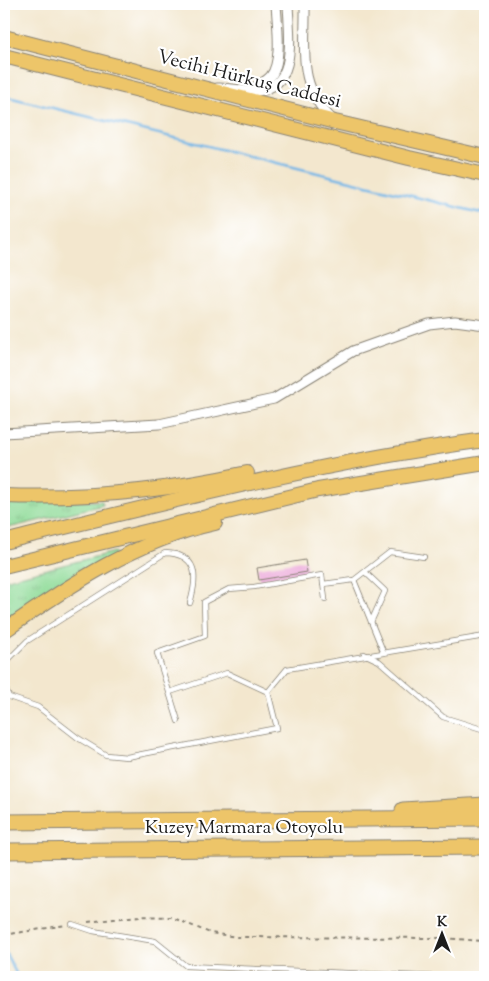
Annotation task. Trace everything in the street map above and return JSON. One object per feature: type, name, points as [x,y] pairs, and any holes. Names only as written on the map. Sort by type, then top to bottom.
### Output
[{"type":"highway","points":[[355,819],[401,810],[485,805]]},
{"type":"highway","name":"Kuzey Marmara Otoyolu","points":[[4,822],[485,818]]},
{"type":"highway","name":"Kuzey Marmara Otoyolu","points":[[4,850],[485,846]]},
{"type":"highway","points":[[378,847],[429,854],[485,857]]},
{"type":"main road","name":"Vecihi Hürkuş Caddesi","points":[[4,37],[335,122],[485,157]]},
{"type":"main road","name":"Vecihi Hürkuş Caddesi","points":[[4,56],[409,158],[485,175]]},
{"type":"main road","points":[[4,542],[284,474],[434,447],[485,440]]},
{"type":"main road","points":[[4,496],[81,496],[152,491],[320,458],[384,450],[434,447]]},
{"type":"main road","points":[[4,566],[318,490],[485,463]]},
{"type":"main road","points":[[384,478],[485,472]]},
{"type":"main road","points":[[4,631],[90,574],[121,557],[173,536],[265,510],[318,490]]},
{"type":"street","points":[[249,90],[264,82],[275,69],[277,59],[276,4]]},
{"type":"street","points":[[208,89],[232,87],[249,90],[267,88],[278,82],[289,64],[288,4]]},
{"type":"street","points":[[305,4],[306,71],[309,86],[315,101],[335,122]]},
{"type":"street","points":[[288,32],[305,32]]},
{"type":"street","points":[[4,433],[159,424],[274,399],[353,351],[429,324],[455,321],[485,325]]},
{"type":"lane","points":[[323,584],[354,580],[390,552],[424,557]]},
{"type":"lane","points":[[4,664],[27,640],[165,553],[180,554],[189,561],[194,572],[194,590],[190,603]]},
{"type":"lane","points":[[365,572],[385,591],[371,622]]},
{"type":"lane","points":[[178,721],[157,653],[205,636],[204,602],[229,589],[254,587],[322,574],[325,599]]},
{"type":"lane","points":[[354,580],[383,651]]},
{"type":"lane","points":[[268,692],[287,669],[364,654],[485,636]]},
{"type":"lane","points":[[364,654],[379,661],[443,717],[485,730]]},
{"type":"lane","points":[[170,692],[227,673],[268,692]]},
{"type":"lane","points":[[4,686],[9,697],[38,707],[78,738],[106,755],[127,757],[277,728],[268,692]]},
{"type":"lane","points":[[72,924],[93,930],[155,940],[186,966],[441,977]]},
{"type":"path","points":[[4,935],[139,916],[171,916],[210,933],[237,937],[440,938],[485,941]]},
{"type":"green space","points":[[102,501],[103,505],[4,529],[4,502]]},
{"type":"green space","points":[[114,552],[115,556],[4,625],[4,580]]},
{"type":"building","points":[[305,560],[307,572],[259,580],[257,568]]},
{"type":"waterway","points":[[4,96],[485,214]]},
{"type":"waterway","points":[[4,950],[18,977]]}]
